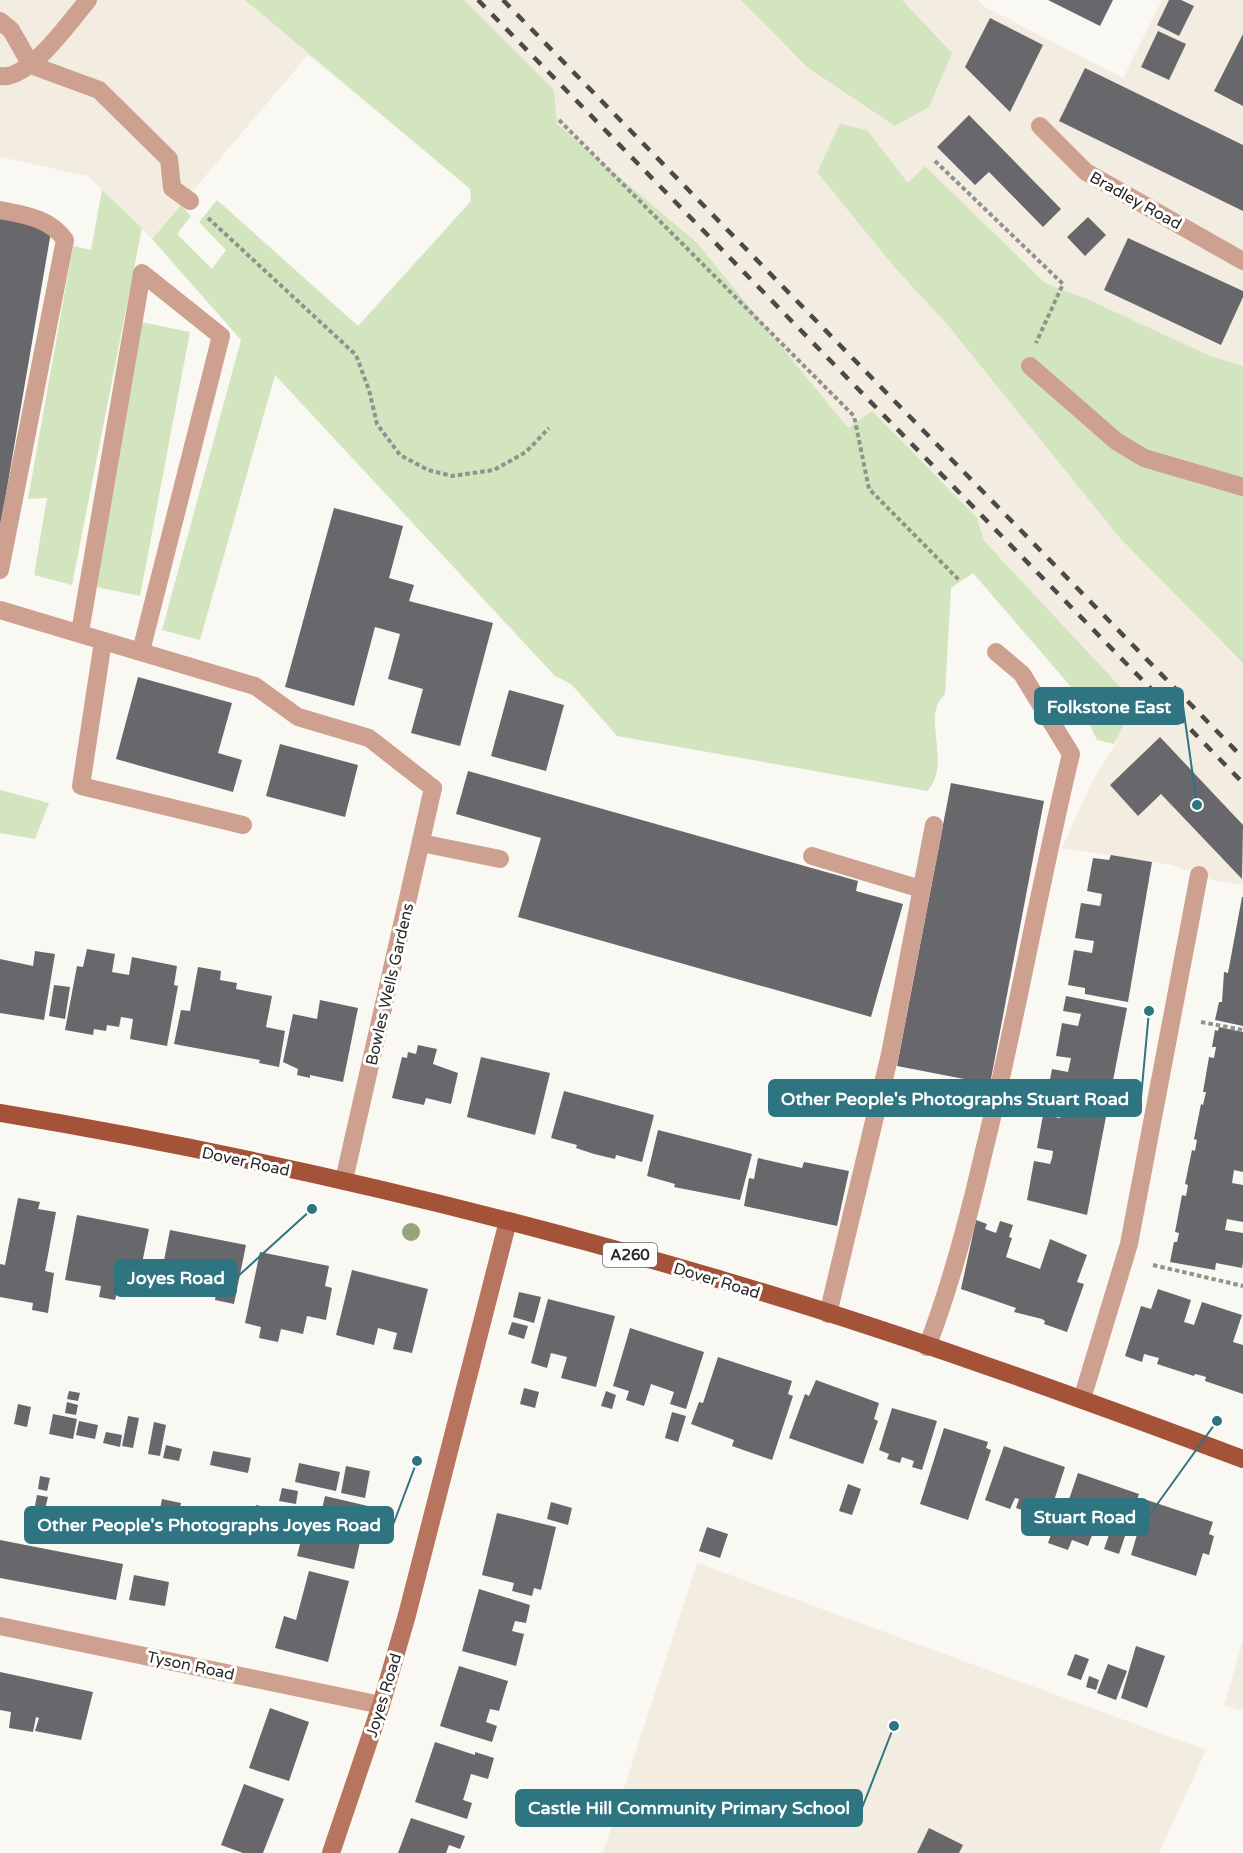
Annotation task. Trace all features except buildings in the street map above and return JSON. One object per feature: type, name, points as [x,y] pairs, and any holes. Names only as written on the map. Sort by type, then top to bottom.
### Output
[{"type":"main road","name":"Dover Road","points":[[0,1113],[68,1124],[344,1180],[508,1221],[716,1278],[1082,1399],[1243,1459]]},
{"type":"street","points":[[0,76],[7,77],[31,65],[88,0]]},
{"type":"street","points":[[0,21],[11,30],[31,65],[99,90],[169,159],[172,188],[190,201]]},
{"type":"street","name":"Bradley Road","points":[[1040,126],[1086,172],[1243,261]]},
{"type":"street","points":[[0,210],[36,217],[56,227],[65,240],[0,570]]},
{"type":"street","points":[[0,610],[141,651],[221,336],[142,273],[80,632]]},
{"type":"street","points":[[1030,366],[1116,441],[1144,458],[1243,487]]},
{"type":"street","points":[[103,641],[81,786],[243,825]]},
{"type":"street","name":"Bowles Wells Gardens","points":[[141,651],[255,686],[298,717],[369,738],[433,788],[344,1180]]},
{"type":"street","points":[[927,1347],[939,1317],[986,1145],[1071,754],[1022,674],[996,652]]},
{"type":"street","points":[[828,1314],[890,1054],[934,825]]},
{"type":"street","points":[[421,843],[500,859]]},
{"type":"street","points":[[812,856],[921,889]]},
{"type":"street","points":[[1082,1399],[1129,1244],[1199,875]]},
{"type":"street","name":"Joyes Road","points":[[331,1853],[381,1705],[407,1615],[508,1221]]},
{"type":"street","name":"Tyson Road","points":[[0,1626],[381,1705]]},
{"type":"path","points":[[560,120],[854,416],[869,489],[959,580]]},
{"type":"path","points":[[935,161],[1063,284],[1029,358],[1030,366]]},
{"type":"path","points":[[190,201],[356,355],[369,390],[377,424],[400,455],[428,470],[452,476],[494,470],[526,452],[549,428]]},
{"type":"path","points":[[1201,1022],[1243,1030]]},
{"type":"path","points":[[1153,1264],[1243,1286]]},
{"type":"shaded area","points":[[0,0],[978,0],[985,7],[1123,78],[1162,0],[1243,0],[1243,885],[1216,881],[1172,865],[1062,848],[1093,780],[1117,742],[1044,645],[975,568],[476,193],[308,55],[152,239],[88,176],[0,157]]},
{"type":"shaded area","points":[[697,1563],[1206,1750],[1159,1853],[603,1853]]},
{"type":"shaded area","points":[[1243,1640],[1243,1711],[1224,1706]]},
{"type":"green space","points":[[245,0],[464,0],[554,90],[557,124],[697,243],[848,428],[872,411],[977,518],[984,541],[1124,691],[1127,718],[1114,744],[1097,740],[1072,688],[973,573],[951,588],[945,694],[938,704],[935,715],[937,772],[927,791],[617,736],[571,684],[555,676],[275,375],[200,640],[162,630],[241,340],[152,239],[181,205],[191,216],[177,234],[212,269],[226,250],[199,222],[217,200],[358,326],[471,201],[470,189]]},
{"type":"green space","points":[[741,0],[902,0],[952,53],[929,107],[895,126],[807,67]]},
{"type":"green space","points":[[840,124],[867,130],[908,183],[925,166],[1045,283],[1087,299],[1210,356],[1243,366],[1243,663],[1120,538],[946,323],[896,269],[817,172]]},
{"type":"green space","points":[[102,190],[142,228],[72,585],[34,575],[47,498],[28,499],[73,246],[91,250]]},
{"type":"green space","points":[[141,322],[190,332],[140,596],[96,587]]},
{"type":"green space","points":[[0,790],[49,803],[35,839],[0,833]]},
{"type":"railway","points":[[478,0],[1243,783]]},
{"type":"railway","points":[[503,0],[1243,758]]},
{"type":"place","name":"Folkstone East","points":[[1197,805]]},
{"type":"place","name":"Other People's Photographs Stuart Road","points":[[1149,1011]]},
{"type":"place","name":"Joyes Road","points":[[312,1209]]},
{"type":"place","name":"Stuart Road","points":[[1217,1421]]},
{"type":"place","name":"Other People's Photographs Joyes Road","points":[[417,1461]]},
{"type":"place","name":"Castle Hill Community Primary School","points":[[894,1726]]}]
